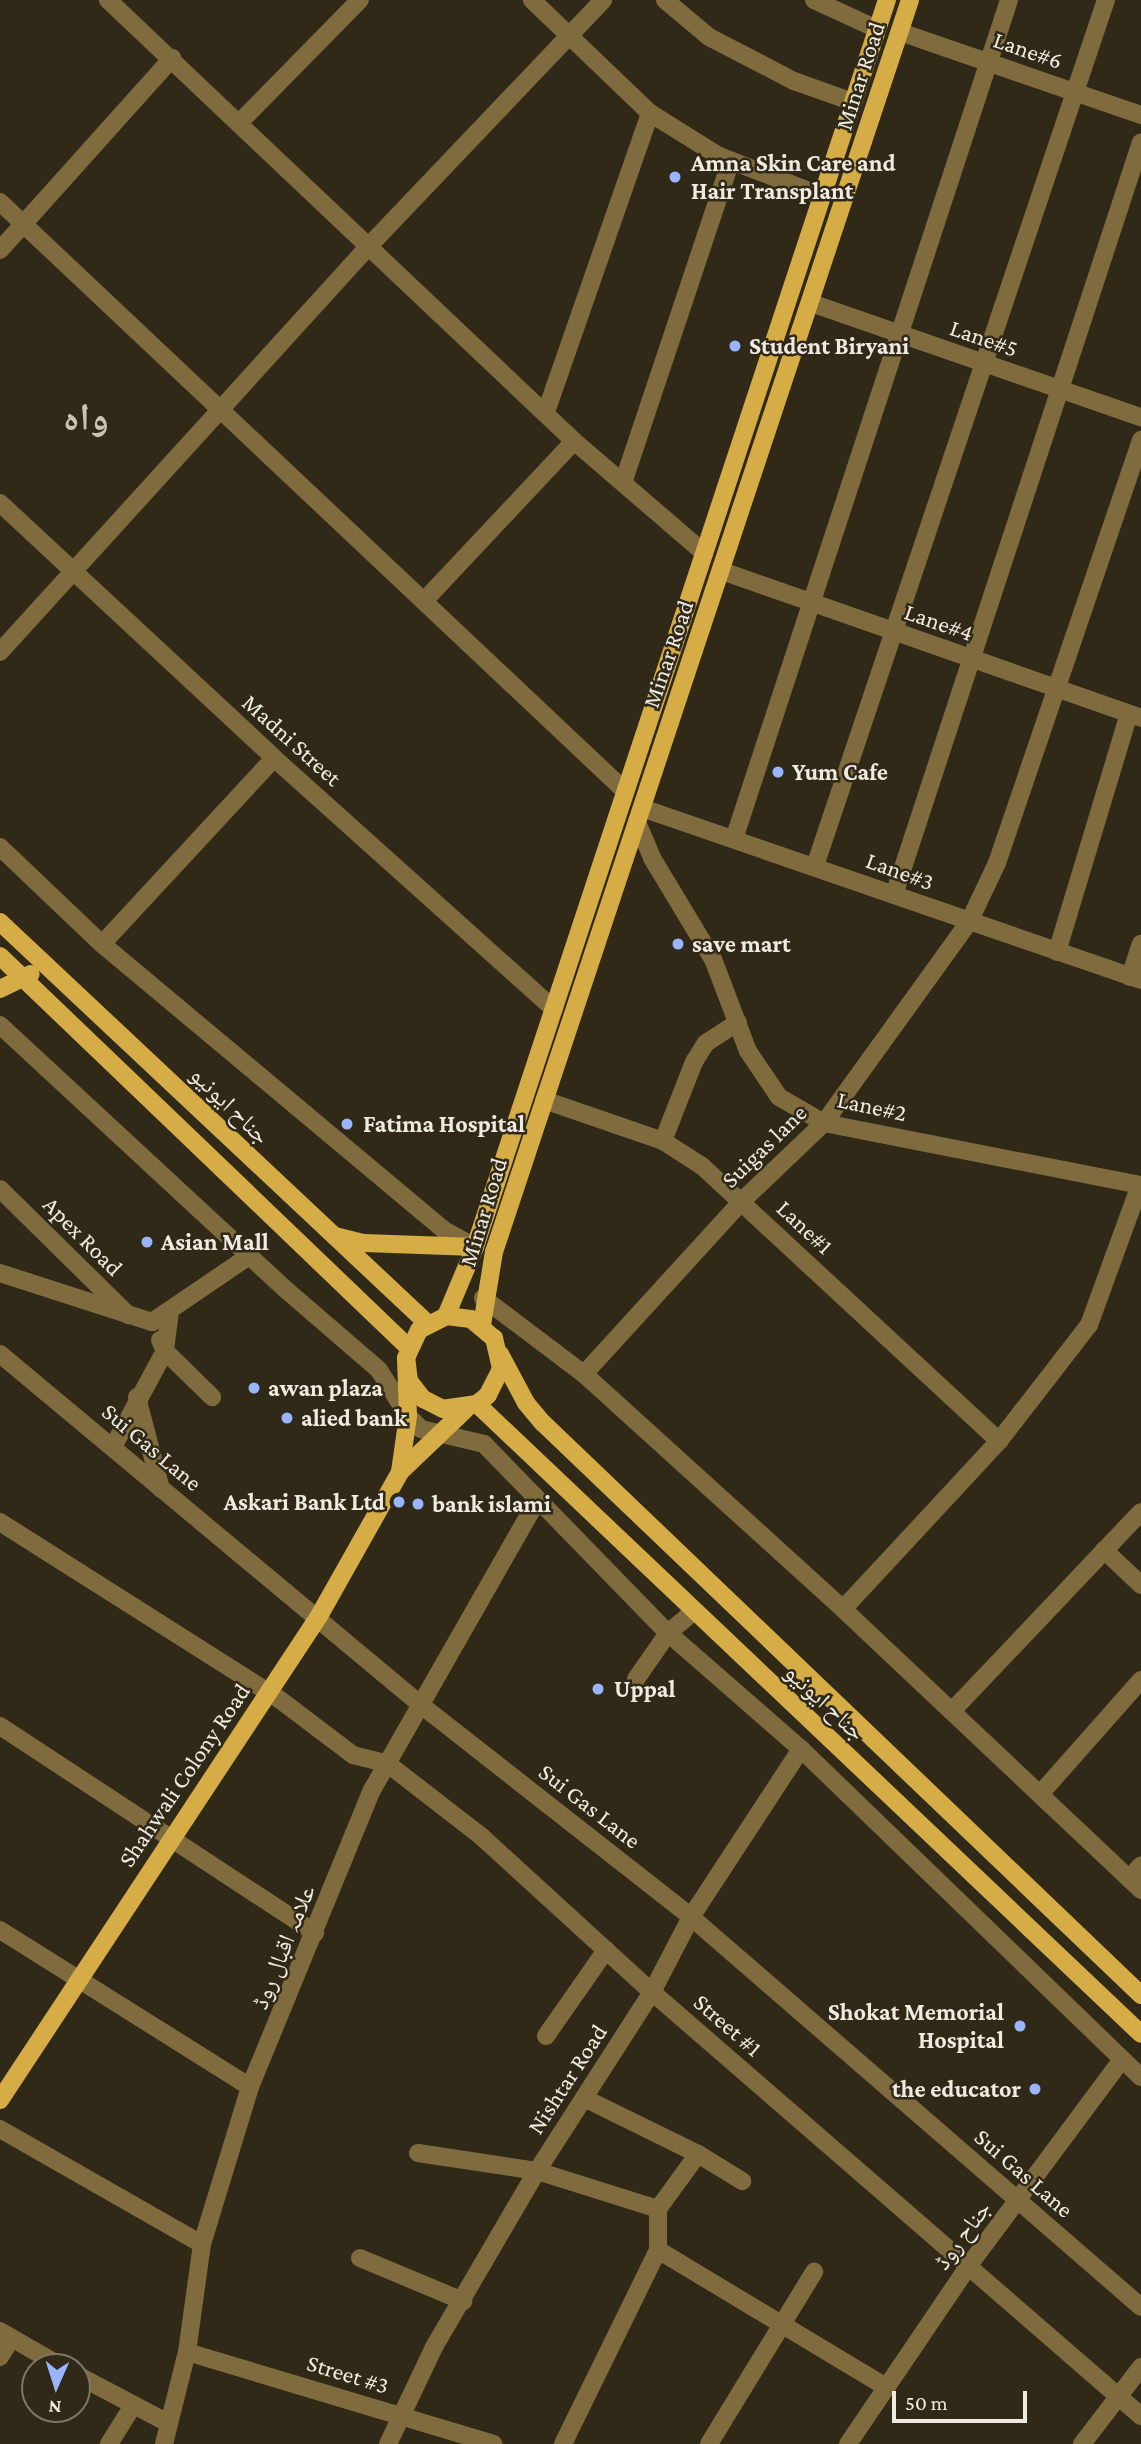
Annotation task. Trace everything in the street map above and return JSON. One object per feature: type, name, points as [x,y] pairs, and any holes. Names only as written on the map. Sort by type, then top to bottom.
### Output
[{"type":"main road","name":"Minar Road","points":[[446,1316],[475,1247],[887,0]]},
{"type":"main road","name":"Minar Road","points":[[482,1325],[484,1298],[494,1252],[835,234],[910,0]]},
{"type":"main road","points":[[812,227],[835,234]]},
{"type":"main road","points":[[644,735],[664,743]]},
{"type":"main road","name":"جناح ایونیو","points":[[0,922],[331,1235],[428,1323]]},
{"type":"main road","points":[[26,947],[2,962],[24,979],[407,1353]]},
{"type":"main road","points":[[0,989],[24,979],[44,963]]},
{"type":"main road","points":[[331,1235],[364,1242],[475,1247]]},
{"type":"main road","points":[[446,1316],[482,1325],[500,1354],[497,1383],[471,1406],[443,1409],[423,1399],[409,1381],[407,1353],[428,1323],[446,1316]]},
{"type":"main road","name":"Shahwali Colony Road","points":[[400,1472],[408,1416],[407,1353]]},
{"type":"main road","name":"جناح ایونیو","points":[[500,1354],[526,1403],[543,1423],[1141,1996]]},
{"type":"main road","name":"جناح ایونیو","points":[[471,1406],[1141,2034]]},
{"type":"main road","name":"Shahwali Colony Road","points":[[0,2100],[77,1978],[319,1616],[400,1472],[437,1433],[471,1406]]},
{"type":"street","points":[[108,0],[546,412],[573,441],[704,553]]},
{"type":"street","points":[[240,122],[360,0]]},
{"type":"street","points":[[532,0],[650,113],[731,161],[822,197]]},
{"type":"street","points":[[0,652],[72,569],[368,247],[603,0]]},
{"type":"street","points":[[665,0],[709,37],[794,81],[853,102]]},
{"type":"street","points":[[814,0],[877,29]]},
{"type":"street","points":[[734,839],[809,602],[1009,0]]},
{"type":"street","points":[[815,866],[897,634],[982,364],[1106,0]]},
{"type":"street","name":"Lane#6","points":[[900,32],[1141,115]]},
{"type":"street","points":[[0,250],[172,58]]},
{"type":"street","points":[[546,412],[650,113]]},
{"type":"street","points":[[894,895],[1141,142]]},
{"type":"street","points":[[622,483],[731,161]]},
{"type":"street","points":[[0,202],[221,407],[625,791]]},
{"type":"street","name":"Lane#5","points":[[811,303],[1141,417]]},
{"type":"street","name":"Suigas lane","points":[[584,1374],[742,1201],[824,1123],[970,922],[997,863],[1141,440]]},
{"type":"street","points":[[424,601],[573,441]]},
{"type":"street","name":"Madni Street","points":[[0,503],[274,758],[554,1009]]},
{"type":"street","name":"Lane#4","points":[[722,571],[1135,716]]},
{"type":"street","points":[[1056,952],[1135,716]]},
{"type":"street","points":[[102,944],[274,758]]},
{"type":"street","name":"Lane#3","points":[[640,815],[734,839],[1136,978]]},
{"type":"street","name":"Lane#2","points":[[640,815],[652,858],[713,959],[748,1051],[779,1097],[824,1123],[1140,1185]]},
{"type":"street","points":[[0,847],[102,944],[444,1230],[475,1247]]},
{"type":"street","points":[[1136,978],[1141,944]]},
{"type":"street","points":[[663,1141],[694,1062],[706,1042],[738,1022]]},
{"type":"street","points":[[0,1025],[249,1256],[379,1370],[408,1416],[421,1429],[484,1444],[536,1502],[668,1633],[801,1749],[1141,2077]]},
{"type":"street","name":"Lane#1","points":[[544,1100],[663,1141],[742,1201],[999,1441]]},
{"type":"street","points":[[843,1609],[999,1441],[1089,1325],[1140,1185]]},
{"type":"street","name":"Apex Road","points":[[0,1189],[130,1318]]},
{"type":"street","points":[[0,1273],[130,1318],[152,1322],[249,1256]]},
{"type":"street","points":[[484,1298],[584,1374],[843,1609],[1135,1884],[1141,1865]]},
{"type":"street","points":[[113,1447],[137,1397],[165,1351],[170,1311]]},
{"type":"street","points":[[152,1322],[165,1351],[212,1397]]},
{"type":"street","name":"Sui Gas Lane","points":[[0,1354],[161,1489],[319,1616],[421,1705],[691,1917],[1141,2307]]},
{"type":"street","points":[[137,1397],[161,1489]]},
{"type":"street","name":"علامہ اقبال روڈ","points":[[164,2444],[187,2352],[202,2244],[250,2087],[372,1790],[536,1502]]},
{"type":"street","points":[[952,1711],[1141,1512]]},
{"type":"street","name":"Street #1","points":[[0,1521],[269,1694],[353,1755],[388,1764],[482,1837],[652,1992],[967,2268],[1141,2416]]},
{"type":"street","points":[[1104,1550],[1141,1585]]},
{"type":"street","points":[[636,1679],[668,1633],[693,1612]]},
{"type":"street","points":[[1041,1793],[1141,1680]]},
{"type":"street","points":[[0,1726],[315,1933]]},
{"type":"street","name":"Nishtar Road","points":[[388,2444],[399,2415],[537,2171],[586,2099],[652,1992],[691,1917],[801,1749]]},
{"type":"street","points":[[935,1878],[954,1856]]},
{"type":"street","points":[[0,1930],[250,2087]]},
{"type":"street","points":[[546,2036],[606,1950]]},
{"type":"street","name":"جناح روڈ","points":[[848,2444],[967,2268],[1122,2059]]},
{"type":"street","points":[[586,2099],[698,2154],[742,2181]]},
{"type":"street","points":[[0,2129],[202,2244]]},
{"type":"street","points":[[418,2153],[537,2171],[658,2209]]},
{"type":"street","points":[[563,2444],[658,2250],[658,2209],[698,2154]]},
{"type":"street","points":[[658,2250],[782,2321],[886,2387]]},
{"type":"street","points":[[360,2258],[463,2301]]},
{"type":"street","points":[[709,2444],[814,2272]]},
{"type":"street","points":[[0,2357],[6,2335],[38,2353]]},
{"type":"street","name":"Street #3","points":[[187,2352],[494,2444]]},
{"type":"street","points":[[1082,2444],[1141,2367]]},
{"type":"street","points":[[91,2383],[132,2407],[168,2423]]},
{"type":"street","points":[[108,2444],[132,2407]]},
{"type":"place","name":"Amna Skin Care and Hair Transplant","points":[[675,177]]},
{"type":"place","name":"Student Biryani","points":[[735,346]]},
{"type":"place","name":"Yum Cafe","points":[[778,772]]},
{"type":"place","name":"save mart","points":[[678,944]]},
{"type":"place","name":"Fatima Hospital","points":[[347,1124]]},
{"type":"place","name":"Asian Mall","points":[[147,1242]]},
{"type":"place","name":"awan plaza","points":[[254,1388]]},
{"type":"place","name":"alied bank","points":[[287,1418]]},
{"type":"place","name":"Askari Bank Ltd","points":[[399,1502]]},
{"type":"place","name":"bank islami","points":[[418,1504]]},
{"type":"place","name":"Uppal","points":[[598,1689]]},
{"type":"place","name":"Shokat Memorial Hospital","points":[[1020,2026]]},
{"type":"place","name":"the educator","points":[[1035,2089]]},
{"type":"district","name":"واہ","points":[[86,418]]}]
